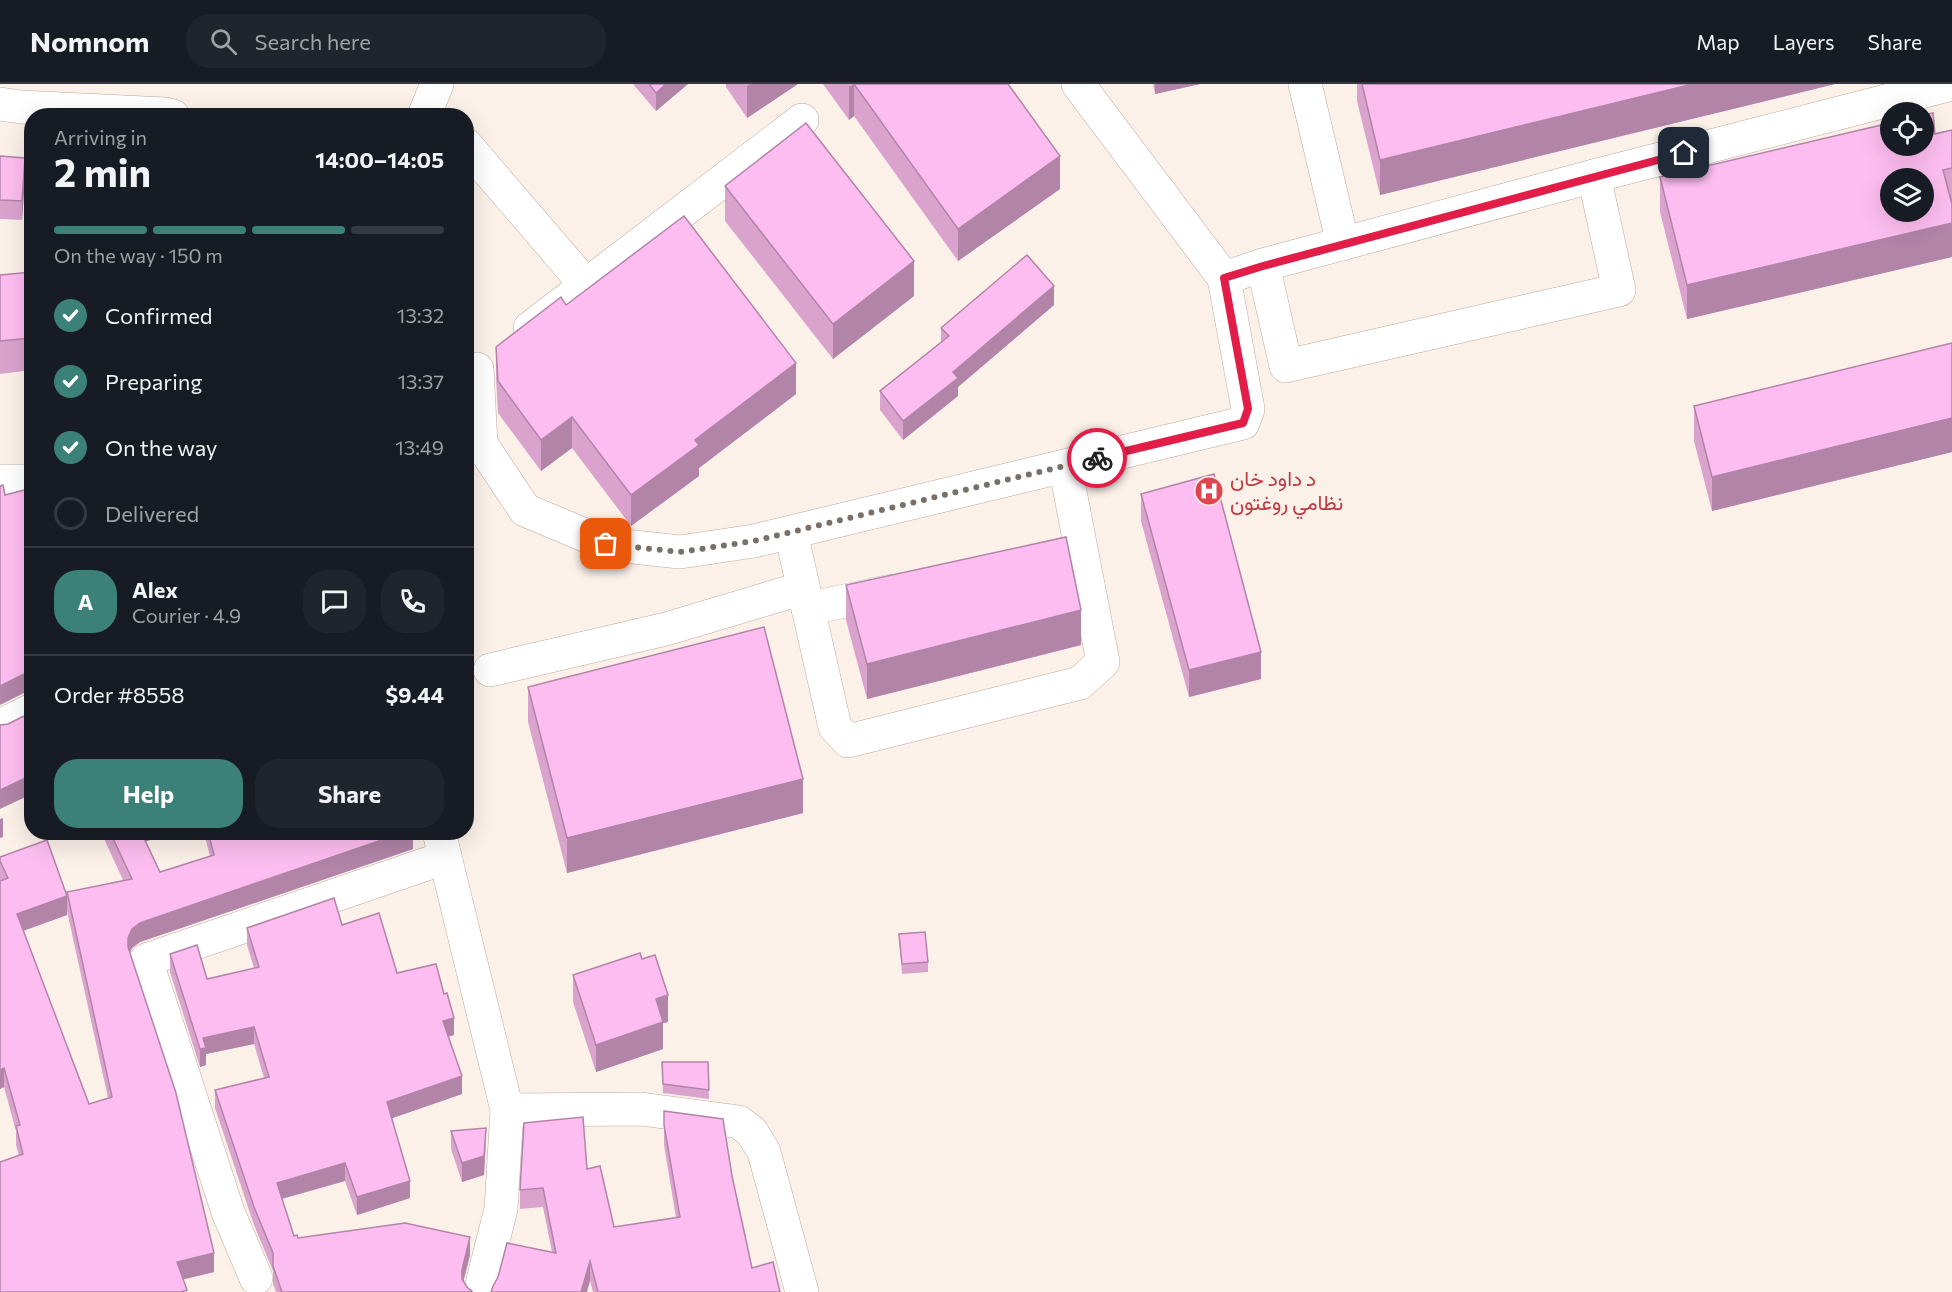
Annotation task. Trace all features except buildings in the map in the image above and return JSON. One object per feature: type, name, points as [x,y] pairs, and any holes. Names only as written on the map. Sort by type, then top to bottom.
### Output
[{"type":"street","points":[[474,386],[481,444],[525,510],[606,544],[680,552],[791,533],[1243,423],[1248,409],[1224,278],[1078,84]]},
{"type":"street","points":[[1305,84],[1343,244]]},
{"type":"street","points":[[1224,278],[1594,176],[1952,84]]},
{"type":"street","points":[[0,104],[42,108]]},
{"type":"street","points":[[474,368],[802,120]]},
{"type":"street","points":[[474,154],[586,285]]},
{"type":"street","points":[[1263,266],[1286,366],[1619,290],[1594,176]]},
{"type":"street","points":[[791,533],[835,727],[848,741],[1080,683],[1103,662],[1069,552],[1065,466]]},
{"type":"street","points":[[0,481],[24,481]]},
{"type":"street","points":[[490,670],[806,599],[922,584]]},
{"type":"street","points":[[0,726],[24,714]]},
{"type":"street","points":[[256,1278],[228,1212],[146,960],[442,845],[507,1110],[501,1209],[480,1292]]},
{"type":"street","points":[[507,1110],[640,1109],[739,1122],[752,1132],[764,1152],[802,1292]]},
{"type":"way so far","points":[[606,544],[680,552],[754,541],[1097,458]]},
{"type":"place","name":"د داود خان نظامي روغتون","points":[[1209,491]]},
{"type":"route","points":[[1097,458],[1243,423],[1248,409],[1224,278],[1684,153]]}]
